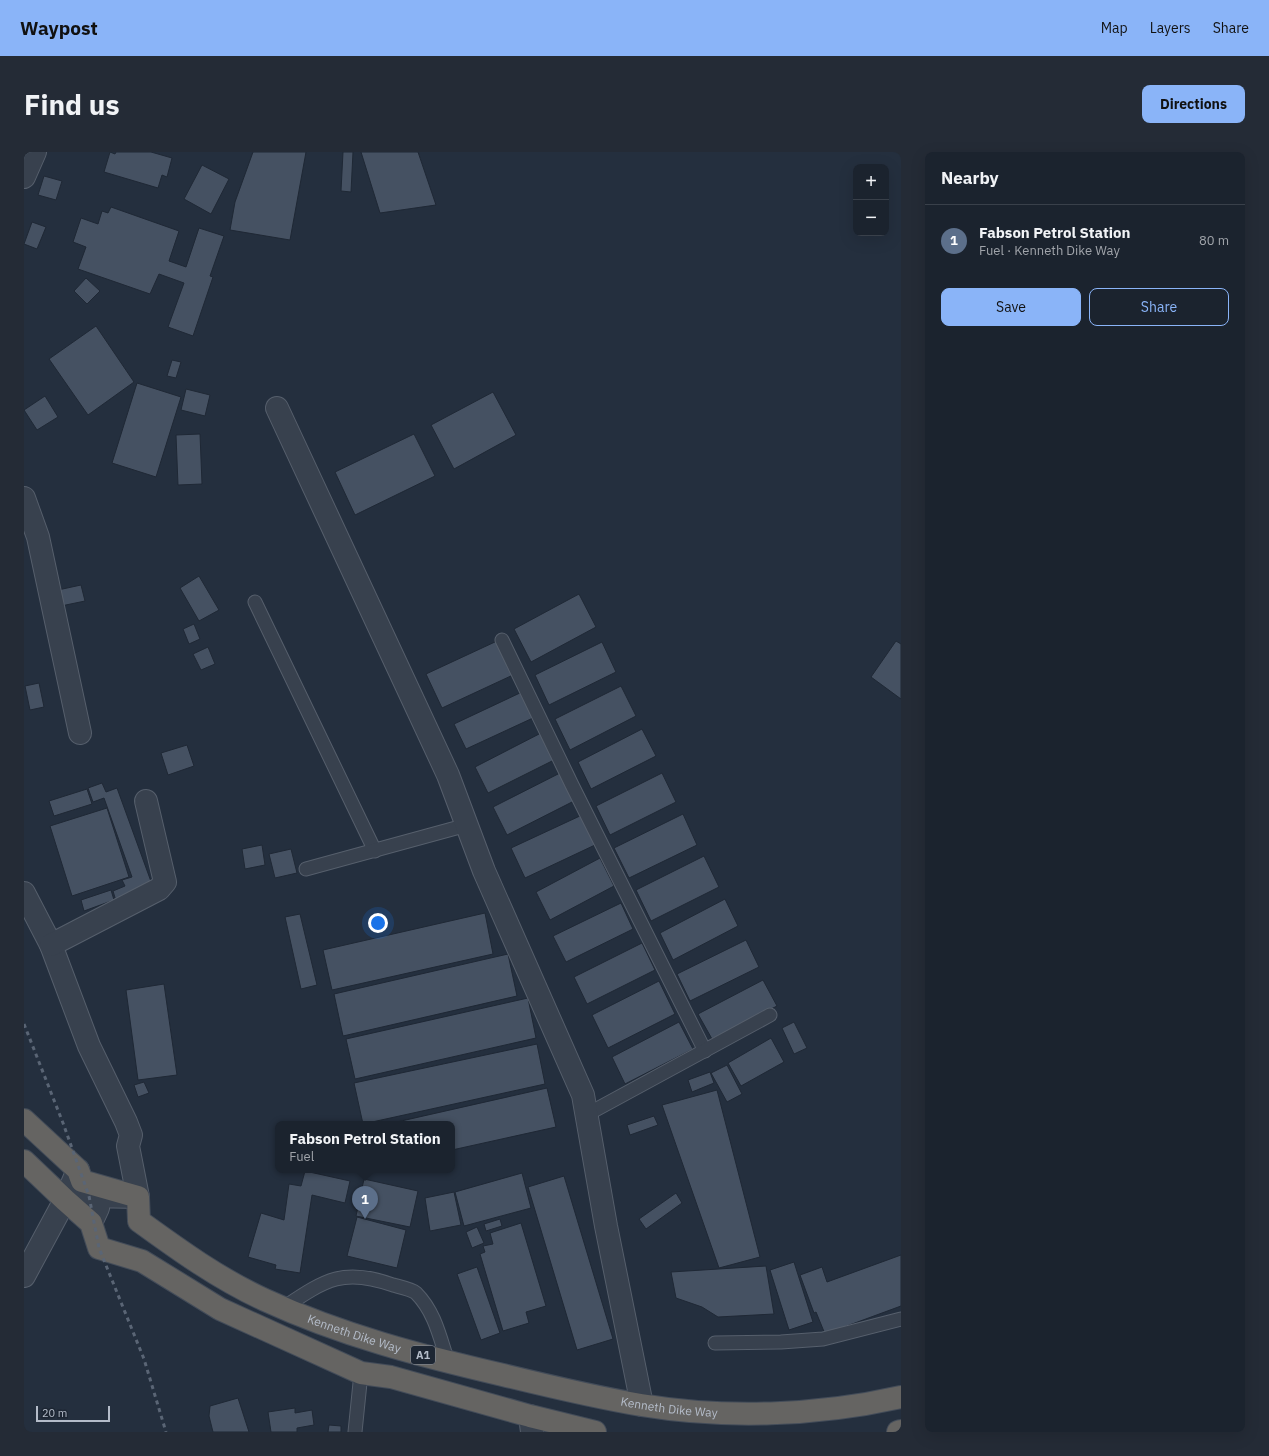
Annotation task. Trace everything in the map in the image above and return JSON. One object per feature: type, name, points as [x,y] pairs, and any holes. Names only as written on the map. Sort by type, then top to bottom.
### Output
[{"type":"highway","points":[[24,1120],[78,1170],[82,1181],[138,1197]]},
{"type":"highway","points":[[24,1160],[91,1223]]},
{"type":"highway","name":"Kenneth Dike Way","points":[[138,1197],[139,1221],[186,1255],[225,1279],[283,1308],[364,1339],[448,1362],[642,1405],[715,1412],[778,1412],[837,1408],[901,1397]]},
{"type":"highway","name":"A1","points":[[91,1223],[99,1248],[142,1261],[220,1309],[361,1373],[391,1377],[531,1424],[595,1432]]},
{"type":"street","points":[[24,177],[35,152]]},
{"type":"street","points":[[277,408],[448,775],[484,871],[583,1095],[606,1226],[642,1405]]},
{"type":"street","points":[[24,498],[38,537],[80,733]]},
{"type":"street","points":[[51,946],[159,890],[165,882],[146,801]]},
{"type":"street","points":[[24,892],[51,946],[89,1046],[131,1135],[128,1146],[138,1197],[89,1196],[98,1208],[91,1223]]},
{"type":"street","points":[[24,1276],[65,1200],[78,1170]]},
{"type":"lane","points":[[255,602],[375,851]]},
{"type":"lane","points":[[502,640],[572,785],[706,1051]]},
{"type":"lane","points":[[306,869],[467,825]]},
{"type":"lane","points":[[586,1115],[770,1015]]},
{"type":"lane","points":[[283,1308],[318,1284],[344,1276],[388,1283],[415,1292],[424,1303],[432,1314],[448,1362]]},
{"type":"lane","points":[[715,1343],[781,1342],[823,1339],[901,1319]]},
{"type":"lane","points":[[355,1432],[361,1373]]},
{"type":"building","points":[[110,152],[115,154],[116,152],[151,152],[172,158],[167,177],[162,175],[158,188],[104,172]]},
{"type":"building","points":[[253,152],[306,152],[290,240],[230,230],[235,202]]},
{"type":"building","points":[[343,152],[353,152],[351,192],[341,191]]},
{"type":"building","points":[[361,152],[418,152],[436,205],[380,213]]},
{"type":"building","points":[[202,165],[229,179],[211,214],[184,199]]},
{"type":"building","points":[[44,176],[62,181],[56,200],[38,195]]},
{"type":"building","points":[[111,207],[179,231],[169,261],[186,267],[199,228],[224,236],[210,276],[213,277],[193,336],[168,327],[184,283],[159,274],[150,294],[78,269],[86,247],[73,242],[81,218],[98,224],[102,211],[108,213]]},
{"type":"building","points":[[32,222],[46,227],[37,249],[24,244]]},
{"type":"building","points":[[86,278],[100,291],[87,304],[74,291]]},
{"type":"building","points":[[96,326],[134,382],[88,415],[49,359]]},
{"type":"building","points":[[172,360],[181,362],[176,378],[167,376]]},
{"type":"building","points":[[137,383],[181,397],[156,477],[112,463]]},
{"type":"building","points":[[186,389],[210,395],[205,416],[181,410]]},
{"type":"building","points":[[493,392],[516,435],[454,469],[431,425]]},
{"type":"building","points":[[45,396],[58,417],[37,430],[24,410]]},
{"type":"building","points":[[200,434],[202,484],[178,485],[176,435]]},
{"type":"building","points":[[414,434],[435,476],[355,515],[335,472]]},
{"type":"building","points":[[199,576],[219,610],[199,621],[180,588]]},
{"type":"building","points":[[81,585],[85,601],[61,606],[58,590]]},
{"type":"building","points":[[579,594],[596,627],[531,662],[514,629]]},
{"type":"building","points":[[194,624],[200,639],[189,644],[183,629]]},
{"type":"building","points":[[497,641],[513,675],[442,708],[426,674]]},
{"type":"building","points":[[896,641],[901,644],[901,699],[871,677]]},
{"type":"building","points":[[602,642],[616,672],[549,705],[535,675]]},
{"type":"building","points":[[208,647],[215,664],[201,670],[193,654]]},
{"type":"building","points":[[39,683],[44,707],[30,710],[25,686]]},
{"type":"building","points":[[621,686],[636,716],[570,750],[555,719]]},
{"type":"building","points":[[522,692],[533,718],[466,749],[454,724]]},
{"type":"building","points":[[642,729],[656,756],[591,789],[578,762]]},
{"type":"building","points":[[541,733],[554,760],[488,793],[475,767]]},
{"type":"building","points":[[187,745],[194,766],[168,775],[161,753]]},
{"type":"building","points":[[560,773],[574,801],[507,835],[493,807]]},
{"type":"building","points":[[662,773],[676,802],[610,835],[596,806]]},
{"type":"building","points":[[102,783],[106,792],[117,788],[153,887],[116,901],[113,891],[125,886],[122,880],[132,877],[104,798],[93,802],[88,788]]},
{"type":"building","points":[[87,789],[92,804],[54,816],[49,801]]},
{"type":"building","points":[[107,808],[129,877],[72,896],[50,826]]},
{"type":"building","points":[[683,814],[697,845],[629,878],[614,848]]},
{"type":"building","points":[[582,815],[595,845],[525,878],[511,848]]},
{"type":"building","points":[[262,845],[265,865],[245,869],[242,849]]},
{"type":"building","points":[[291,849],[297,873],[275,878],[269,854]]},
{"type":"building","points":[[704,856],[719,887],[651,921],[636,890]]},
{"type":"building","points":[[600,858],[614,886],[550,920],[536,892]]},
{"type":"building","points":[[111,890],[114,900],[84,911],[81,900]]},
{"type":"building","points":[[725,899],[738,926],[673,960],[660,933]]},
{"type":"building","points":[[621,903],[633,929],[566,962],[553,936]]},
{"type":"building","points":[[485,913],[493,954],[332,990],[323,950]]},
{"type":"building","points":[[300,914],[317,985],[301,989],[285,917]]},
{"type":"building","points":[[746,940],[759,967],[690,1001],[677,974]]},
{"type":"building","points":[[642,943],[655,970],[587,1004],[574,977]]},
{"type":"building","points":[[508,954],[517,996],[343,1036],[334,994]]},
{"type":"building","points":[[763,980],[777,1006],[712,1039],[698,1014]]},
{"type":"building","points":[[659,981],[675,1014],[608,1048],[592,1015]]},
{"type":"building","points":[[164,984],[177,1075],[138,1080],[126,990]]},
{"type":"building","points":[[528,998],[536,1038],[355,1079],[346,1039]]},
{"type":"building","points":[[679,1022],[693,1049],[625,1084],[612,1057]]},
{"type":"building","points":[[794,1022],[807,1048],[794,1054],[782,1028]]},
{"type":"building","points":[[771,1038],[784,1062],[741,1086],[728,1063]]},
{"type":"building","points":[[537,1044],[545,1084],[377,1121],[362,1121],[354,1083]]},
{"type":"building","points":[[727,1065],[742,1094],[727,1102],[711,1073]]},
{"type":"building","points":[[710,1072],[714,1083],[692,1092],[688,1080]]},
{"type":"building","points":[[144,1082],[149,1093],[138,1097],[134,1085]]},
{"type":"building","points":[[547,1088],[556,1127],[455,1149],[455,1121],[401,1121]]},
{"type":"building","points":[[717,1090],[760,1257],[719,1268],[662,1105]]},
{"type":"building","points":[[654,1116],[658,1125],[630,1135],[627,1125]]},
{"type":"building","points":[[304,1173],[314,1173],[350,1181],[345,1203],[312,1195],[300,1273],[275,1269],[276,1265],[248,1257],[261,1213],[284,1220],[289,1184],[301,1186]]},
{"type":"building","points":[[522,1173],[531,1208],[464,1226],[455,1192]]},
{"type":"building","points":[[564,1176],[613,1339],[577,1350],[528,1187]]},
{"type":"building","points":[[364,1179],[418,1191],[410,1227],[356,1216]]},
{"type":"building","points":[[454,1192],[461,1225],[430,1231],[425,1198]]},
{"type":"building","points":[[676,1193],[682,1203],[646,1229],[639,1219]]},
{"type":"building","points":[[357,1217],[406,1230],[397,1268],[347,1256]]},
{"type":"building","points":[[500,1219],[502,1226],[486,1231],[484,1224]]},
{"type":"building","points":[[521,1223],[546,1306],[526,1312],[529,1323],[503,1331],[480,1254],[485,1252],[483,1246],[493,1244],[490,1233]]},
{"type":"building","points":[[477,1227],[484,1243],[472,1248],[466,1232]]},
{"type":"building","points":[[901,1255],[901,1306],[825,1334],[816,1312],[814,1313],[800,1275],[822,1267],[827,1282]]},
{"type":"building","points":[[794,1262],[813,1322],[789,1330],[770,1270]]},
{"type":"building","points":[[766,1266],[774,1314],[718,1317],[702,1307],[676,1298],[671,1272]]},
{"type":"building","points":[[477,1267],[500,1333],[481,1340],[457,1274]]},
{"type":"building","points":[[238,1398],[249,1432],[213,1432],[209,1416],[210,1406]]},
{"type":"building","points":[[295,1408],[295,1413],[312,1410],[314,1425],[297,1428],[297,1432],[271,1432],[268,1412]]},
{"type":"building","points":[[329,1425],[341,1426],[341,1432],[328,1432]]},
{"type":"railway","points":[[24,1024],[63,1123],[89,1196],[99,1248],[144,1359],[166,1432]]},
{"type":"place","name":"Fabson Petrol Station","points":[[365,1219]]}]
